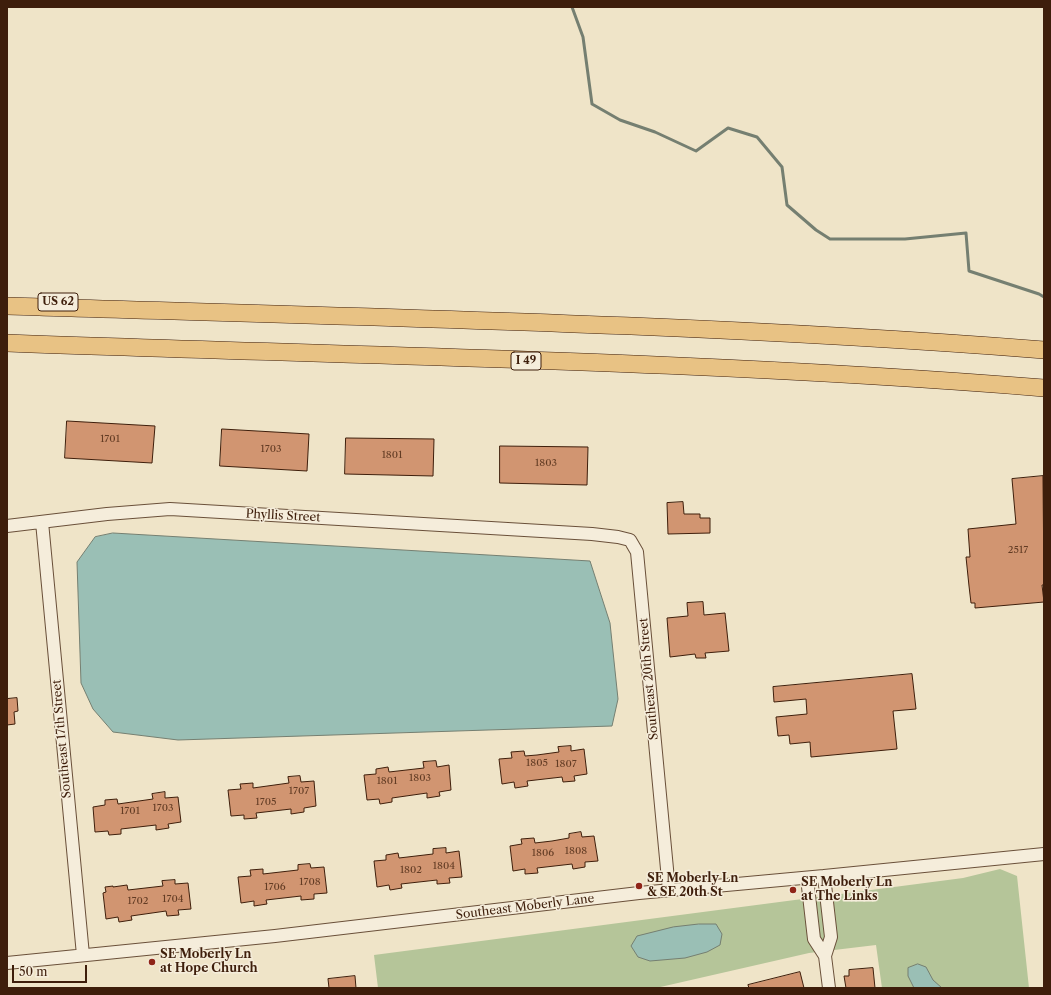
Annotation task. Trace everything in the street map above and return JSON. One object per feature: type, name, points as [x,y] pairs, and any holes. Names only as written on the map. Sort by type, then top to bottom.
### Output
[{"type":"highway","name":"US 62","points":[[7,295],[109,310]]},
{"type":"highway","points":[[7,306],[653,327],[865,338],[1044,350]]},
{"type":"highway","name":"I 49","points":[[7,343],[617,364],[855,375],[1044,388]]},
{"type":"street","name":"Phyllis Street","points":[[7,526],[107,514],[170,509],[559,532]]},
{"type":"street","name":"Southeast 17th Street","points":[[42,522],[83,955]]},
{"type":"street","name":"Southeast 20th Street","points":[[559,532],[618,537],[630,540],[637,552],[669,890]]},
{"type":"street","name":"Southeast Moberly Lane","points":[[7,963],[275,936],[669,890],[807,878],[1044,854]]},
{"type":"street","points":[[824,876],[831,937],[825,956],[828,988]]},
{"type":"street","points":[[807,878],[814,939],[825,956]]},
{"type":"green space","points":[[1000,869],[1017,876],[1029,988],[882,988],[876,945],[809,953],[656,988],[378,988],[374,955],[963,878]]},
{"type":"water","points":[[113,533],[590,561],[610,623],[618,699],[612,726],[178,740],[113,732],[93,709],[81,683],[77,562],[95,537]]},
{"type":"water","points":[[716,924],[722,934],[720,945],[707,952],[685,958],[650,961],[638,957],[631,946],[637,936],[673,927]]},
{"type":"water","points":[[918,964],[926,967],[933,980],[942,988],[914,988],[908,976],[908,968]]},
{"type":"building","points":[[67,421],[155,426],[152,463],[65,458]]},
{"type":"building","points":[[222,429],[309,434],[307,471],[220,466]]},
{"type":"building","points":[[346,438],[434,439],[433,476],[345,474]]},
{"type":"building","points":[[500,446],[588,447],[587,485],[500,483]]},
{"type":"building","points":[[1043,476],[1044,585],[1042,585],[1044,602],[975,608],[975,603],[971,603],[966,557],[970,557],[968,529],[1016,524],[1012,479]]},
{"type":"building","points":[[683,502],[684,514],[700,514],[700,518],[710,518],[710,533],[668,534],[667,503]]},
{"type":"building","points":[[703,602],[704,615],[725,613],[729,651],[705,653],[706,658],[696,658],[695,654],[670,657],[667,618],[688,616],[687,603]]},
{"type":"building","points":[[912,674],[916,709],[893,711],[897,749],[811,757],[810,742],[790,744],[789,735],[778,736],[776,717],[807,714],[806,699],[774,702],[773,687]]},
{"type":"building","points":[[17,698],[18,711],[14,712],[15,724],[7,725],[7,699]]},
{"type":"building","points":[[571,746],[571,751],[584,749],[587,774],[574,776],[575,781],[563,782],[562,777],[527,781],[528,786],[515,788],[514,782],[502,784],[499,759],[512,758],[511,752],[524,751],[525,756],[537,755],[559,752],[558,747]]},
{"type":"building","points":[[436,761],[437,767],[449,765],[451,790],[439,792],[440,796],[427,798],[427,793],[392,798],[392,802],[380,804],[379,799],[367,800],[364,775],[376,774],[376,769],[388,767],[389,772],[424,768],[423,762]]},
{"type":"building","points":[[300,776],[301,782],[314,781],[316,806],[304,808],[304,812],[291,814],[291,809],[256,813],[257,818],[244,819],[244,815],[231,816],[228,790],[241,789],[240,784],[253,783],[253,788],[289,783],[288,777]]},
{"type":"building","points":[[165,792],[165,798],[178,797],[181,822],[168,824],[169,828],[156,830],[156,825],[121,829],[121,834],[109,835],[108,831],[95,832],[93,807],[105,805],[105,800],[117,799],[118,804],[153,799],[152,794]]},
{"type":"building","points":[[581,832],[582,837],[594,836],[598,861],[585,862],[585,867],[573,869],[572,864],[537,868],[538,873],[525,874],[525,869],[513,871],[510,846],[522,844],[521,839],[534,838],[535,843],[569,838],[569,834]]},
{"type":"building","points":[[446,848],[446,853],[459,851],[462,877],[449,878],[450,883],[437,884],[437,880],[401,884],[402,888],[390,890],[389,885],[377,887],[374,861],[386,860],[386,855],[398,853],[399,858],[433,854],[433,849]]},
{"type":"building","points":[[310,864],[311,868],[324,867],[327,893],[314,894],[314,899],[301,900],[301,896],[266,900],[267,904],[254,906],[254,901],[241,903],[238,877],[251,876],[250,870],[263,869],[263,874],[298,870],[298,865]]},
{"type":"building","points":[[175,880],[175,884],[188,883],[191,909],[178,910],[179,915],[167,916],[166,911],[131,916],[132,920],[119,922],[118,917],[106,919],[103,893],[106,892],[105,887],[127,885],[128,890],[163,886],[162,881]]},
{"type":"building","points":[[873,968],[875,988],[846,988],[844,976],[849,976],[849,970]]},
{"type":"building","points":[[800,972],[804,988],[749,988],[748,985]]},
{"type":"building","points":[[355,976],[356,988],[329,988],[328,979]]},
{"type":"waterway","points":[[572,7],[583,37],[592,104],[620,120],[655,132],[696,151],[728,128],[757,137],[782,167],[787,205],[816,230],[830,239],[905,239],[966,233],[969,271],[1044,297]]},
{"type":"place","name":"SE Moberly Ln & SE 20th St","points":[[639,886]]},
{"type":"place","name":"SE Moberly Ln at The Links","points":[[793,890]]},
{"type":"place","name":"SE Moberly Ln at Hope Church","points":[[152,962]]}]
